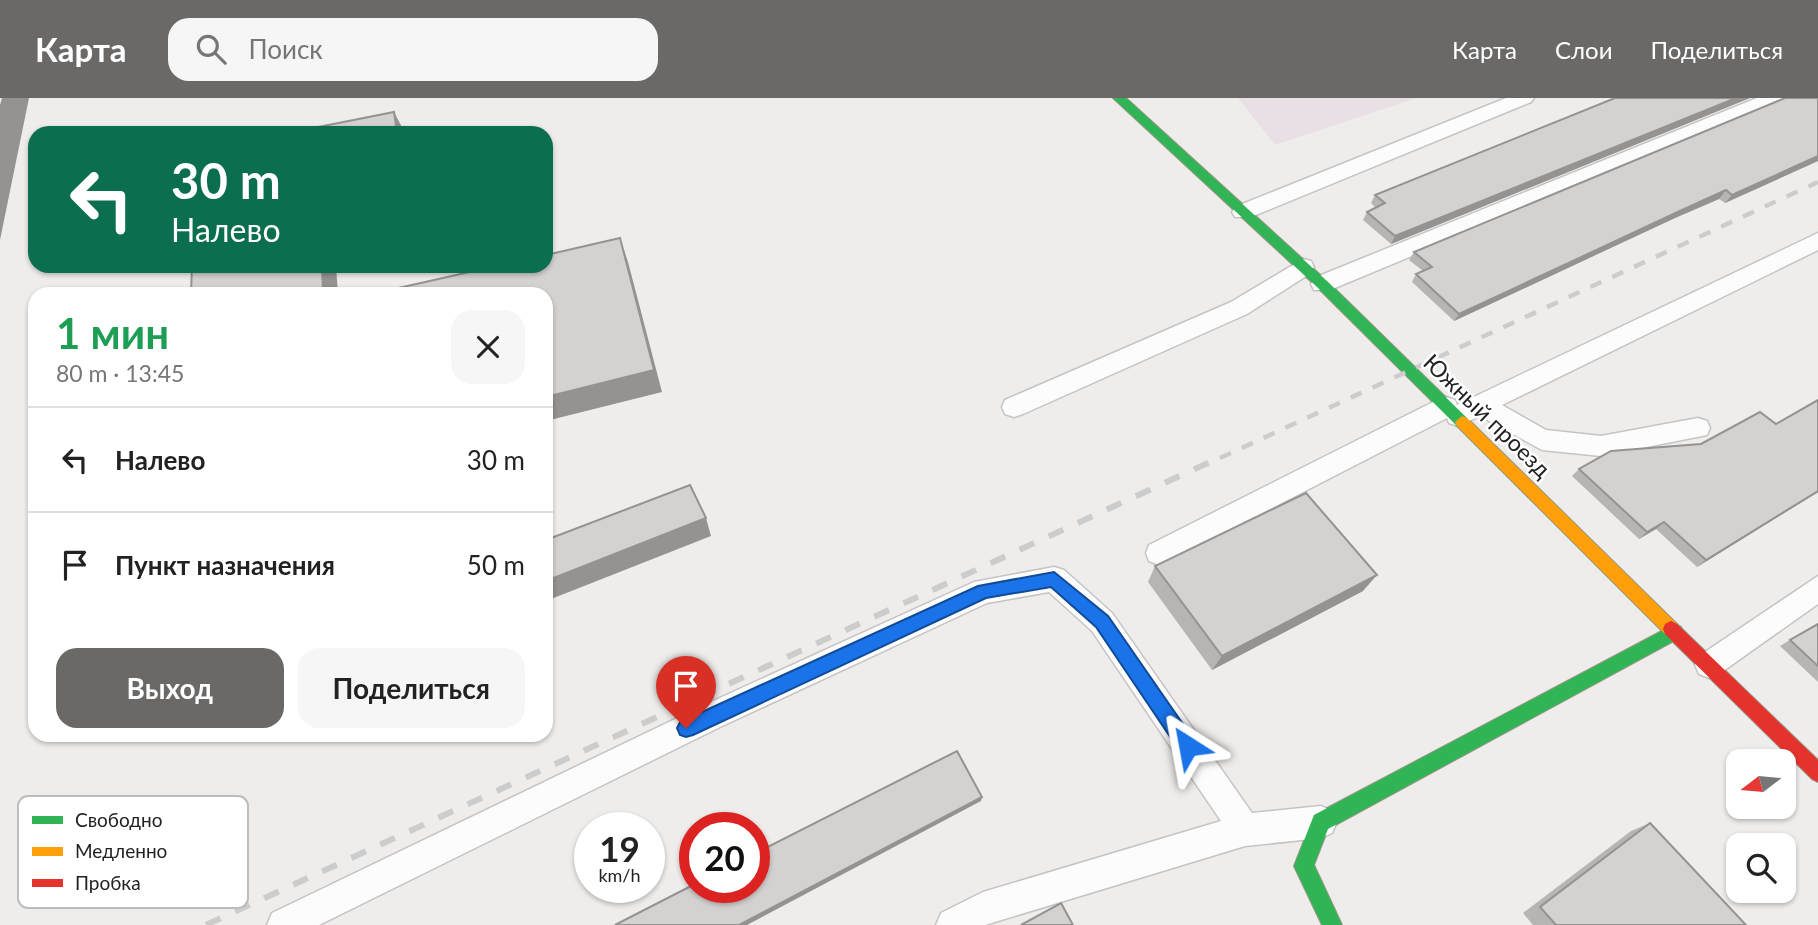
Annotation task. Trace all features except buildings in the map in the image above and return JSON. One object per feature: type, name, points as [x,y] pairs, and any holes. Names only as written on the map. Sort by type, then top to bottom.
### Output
[{"type":"street","name":"Южный проезд","points":[[1119,98],[1461,409],[1675,632],[1818,773]]},
{"type":"street","points":[[1332,925],[1304,866],[1321,822],[1675,632]]},
{"type":"lane","points":[[1243,212],[1524,98]]},
{"type":"lane","points":[[1322,284],[1775,98]]},
{"type":"lane","points":[[1159,553],[1461,409],[1533,382],[1818,241]]},
{"type":"lane","points":[[1014,407],[1238,308],[1303,267]]},
{"type":"lane","points":[[1461,409],[1542,440],[1601,446],[1698,428]]},
{"type":"lane","points":[[284,925],[710,717],[984,591],[1054,579],[1102,622],[1245,830]]},
{"type":"lane","points":[[1709,665],[1818,589]]},
{"type":"lane","points":[[953,925],[983,908],[1245,830],[1321,822]]},
{"type":"shaded area","points":[[1238,98],[1417,98],[1275,145]]},
{"type":"railway","points":[[1220,458],[1818,182]]},
{"type":"railway","points":[[248,906],[1223,456]]},
{"type":"railway","points":[[206,925],[243,908]]},
{"type":"traffic: fast","points":[[1119,98],[1322,284],[1462,422]]},
{"type":"traffic: fast","points":[[1332,925],[1304,866],[1321,822],[1675,632]]},
{"type":"traffic: slow","points":[[1462,422],[1671,629]]},
{"type":"traffic: jam","points":[[1671,629],[1818,773]]},
{"type":"route","points":[[686,728],[984,591],[1054,579],[1102,622],[1188,746]]}]
